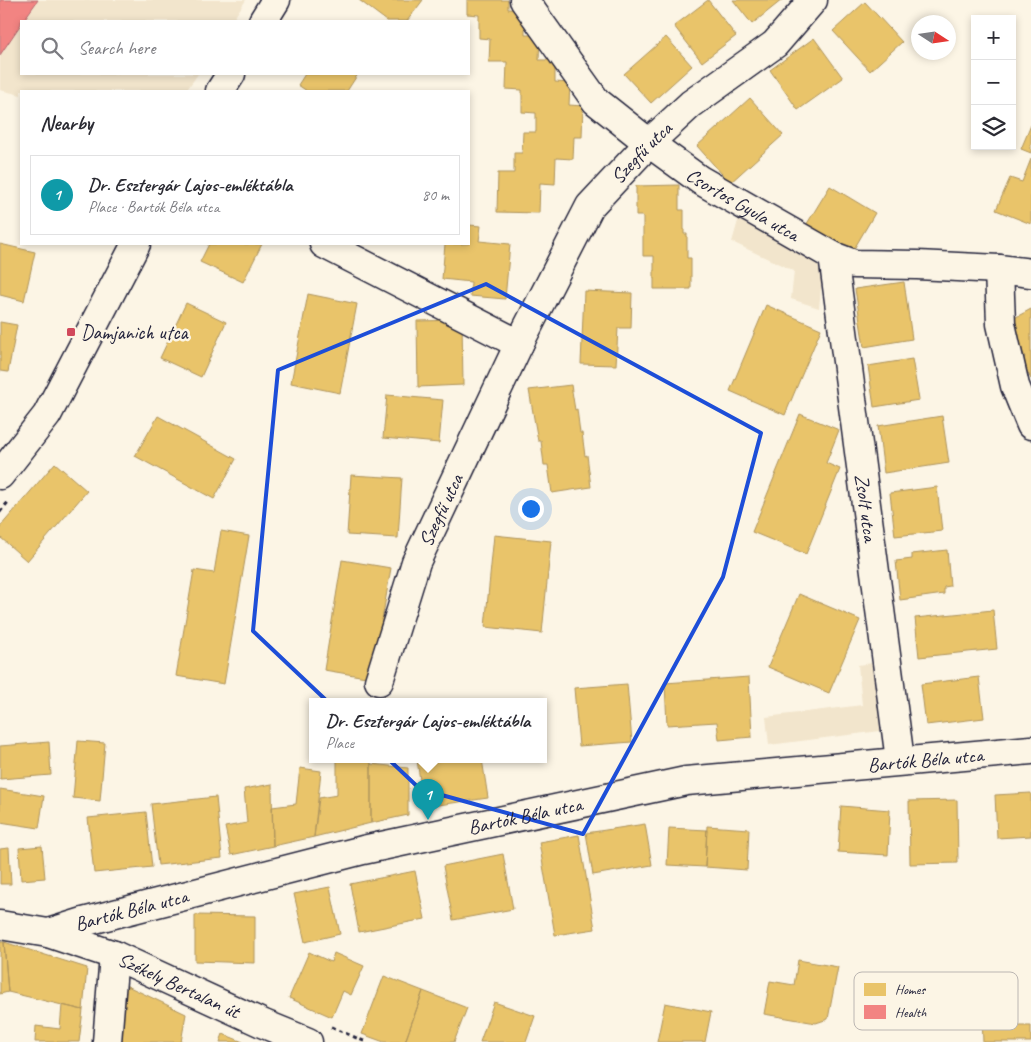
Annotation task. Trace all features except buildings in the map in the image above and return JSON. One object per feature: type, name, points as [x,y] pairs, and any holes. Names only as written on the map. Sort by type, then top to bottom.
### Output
[{"type":"street","points":[[264,20],[276,0]]},
{"type":"street","name":"Csortos Gyula utca","points":[[524,0],[596,101],[700,180],[833,256],[854,264],[917,264],[1031,273]]},
{"type":"street","name":"Szegfű utca","points":[[379,681],[416,562],[519,344],[590,206],[649,143],[691,104],[775,44],[813,0]]},
{"type":"street","points":[[221,90],[230,75]]},
{"type":"street","points":[[0,476],[47,415],[135,245]]},
{"type":"street","points":[[326,245],[519,344]]},
{"type":"street","name":"Zsolt utca","points":[[833,256],[900,760]]},
{"type":"street","points":[[999,269],[1001,324],[1015,386],[1031,425]]},
{"type":"street","name":"Bartók Béla utca","points":[[0,924],[48,933],[83,922],[363,850],[686,781],[900,760],[1031,750]]},
{"type":"street","name":"Székely Bertalan út","points":[[48,933],[114,955],[264,1024],[308,1042]]},
{"type":"street","points":[[107,1042],[114,955]]},
{"type":"highlighted area","points":[[486,284],[761,433],[723,577],[583,834],[420,789],[253,631],[278,370]]},
{"type":"shaded area","points":[[0,0],[246,0],[233,20],[20,20],[20,75],[197,75],[187,90],[20,90],[20,95],[0,90]]},
{"type":"shaded area","points":[[740,214],[824,259],[819,308],[791,299],[794,271],[732,242]]},
{"type":"shaded area","points":[[880,662],[888,730],[769,745],[766,717],[862,705],[858,665]]},
{"type":"place","name":"Damjanich utca","points":[[71,332]]},
{"type":"place","name":"Dr. Esztergár Lajos-emléktábla","points":[[428,820]]}]
